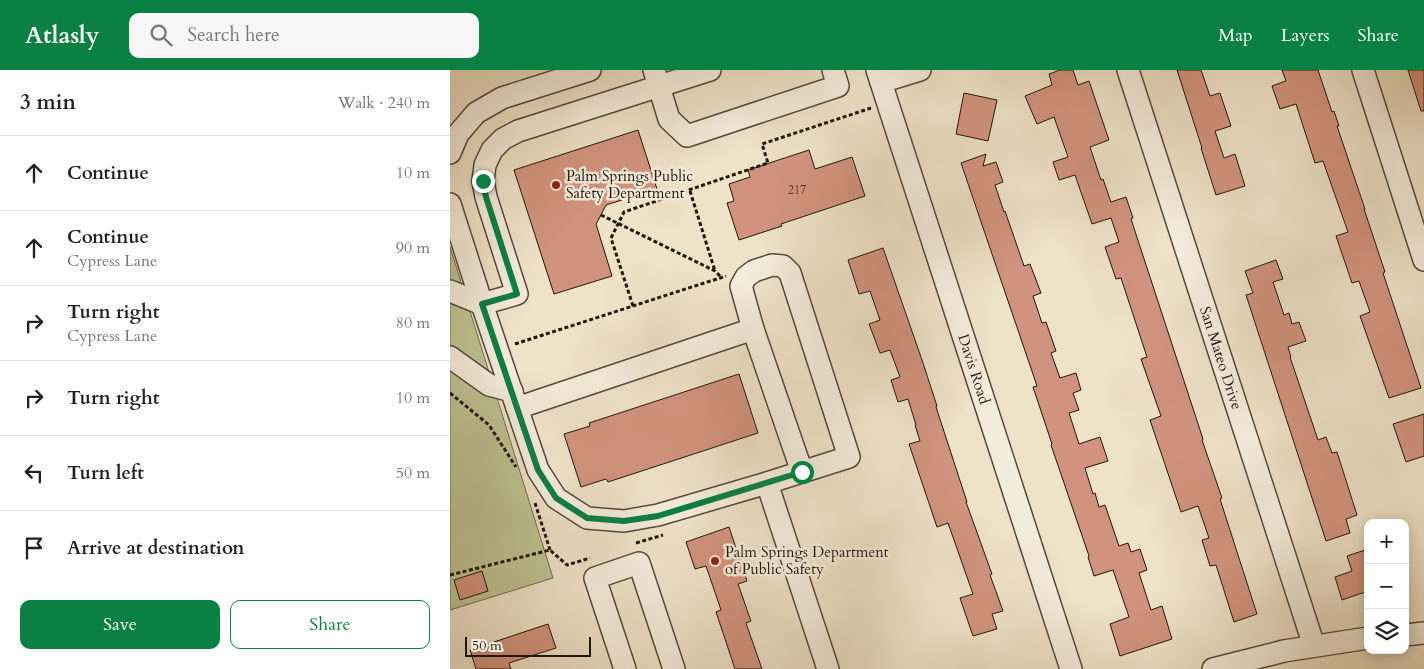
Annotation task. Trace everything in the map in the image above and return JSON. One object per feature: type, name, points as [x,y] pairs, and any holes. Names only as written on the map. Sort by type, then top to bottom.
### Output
[{"type":"street","points":[[450,153],[458,134],[476,112],[502,98],[590,70]]},
{"type":"street","points":[[450,291],[482,304],[517,294],[486,197],[483,181],[485,165],[492,150],[503,139],[518,131],[656,78],[710,70]]},
{"type":"street","points":[[656,78],[669,119],[687,136],[838,86],[833,70]]},
{"type":"street","points":[[879,76],[920,70]]},
{"type":"street","name":"San Mateo Drive","points":[[1128,70],[1314,646]]},
{"type":"street","points":[[1363,70],[1424,260]]},
{"type":"street","name":"Davis Road","points":[[879,76],[1071,669]]},
{"type":"street","points":[[450,204],[538,470],[556,498],[587,518],[624,521],[658,516],[850,458],[790,273],[783,266],[772,265],[746,276],[741,286],[753,329],[802,472]]},
{"type":"street","points":[[450,357],[514,400],[753,329]]},
{"type":"street","points":[[767,483],[828,669]]},
{"type":"street","points":[[625,669],[595,578],[639,563],[674,669]]},
{"type":"street","points":[[1409,635],[1424,634]]},
{"type":"street","points":[[1213,669],[1284,651],[1364,639]]},
{"type":"path","points":[[633,306],[611,238],[624,212],[690,191],[703,184],[768,164],[762,144],[888,103]]},
{"type":"path","points":[[690,191],[715,271],[720,277]]},
{"type":"path","points":[[601,215],[715,271]]},
{"type":"path","points":[[498,350],[730,274],[741,286]]},
{"type":"path","points":[[450,393],[489,425],[521,474]]},
{"type":"path","points":[[534,499],[550,550],[568,565],[596,556]]},
{"type":"path","points":[[633,544],[670,532]]},
{"type":"path","points":[[450,575],[550,550]]},
{"type":"green space","points":[[450,247],[553,578],[450,610]]},
{"type":"building","points":[[1060,70],[1073,70],[1078,85],[1089,81],[1109,140],[1090,147],[1111,202],[1126,197],[1133,218],[1131,219],[1222,498],[1220,499],[1257,614],[1234,622],[1216,565],[1210,566],[1202,540],[1209,538],[1198,506],[1181,512],[1150,420],[1161,416],[1141,359],[1147,357],[1121,278],[1116,279],[1105,247],[1119,242],[1111,218],[1092,224],[1075,175],[1059,180],[1053,162],[1068,157],[1054,117],[1037,124],[1025,96],[1052,85],[1049,74]]},
{"type":"building","points":[[1177,70],[1201,70],[1210,96],[1220,93],[1231,126],[1215,131],[1224,158],[1235,154],[1245,186],[1216,195]]},
{"type":"building","points":[[1282,70],[1318,70],[1332,112],[1334,111],[1339,126],[1337,126],[1421,388],[1389,398],[1360,316],[1370,312],[1359,281],[1352,283],[1336,236],[1348,232],[1323,161],[1315,163],[1296,104],[1280,109],[1272,86],[1286,81]]},
{"type":"building","points":[[1408,70],[1424,70],[1424,111],[1421,111]]},
{"type":"building","points":[[964,93],[997,100],[988,141],[956,134]]},
{"type":"building","points":[[638,130],[657,189],[606,205],[596,224],[612,276],[554,294],[514,170]]},
{"type":"building","points":[[809,150],[815,169],[852,157],[865,196],[739,240],[727,203],[734,201],[729,184],[750,177],[748,170]]},
{"type":"building","points":[[986,154],[983,166],[996,162],[1003,182],[995,185],[1004,212],[1024,266],[1030,264],[1041,293],[1033,296],[1042,323],[1046,322],[1056,351],[1051,353],[1060,378],[1076,373],[1081,390],[1073,393],[1079,410],[1069,413],[1079,444],[1100,437],[1108,461],[1085,468],[1093,494],[1095,493],[1099,507],[1105,505],[1119,546],[1128,543],[1131,552],[1140,549],[1147,570],[1139,573],[1151,610],[1162,606],[1172,639],[1120,656],[1110,624],[1129,617],[1113,570],[1094,576],[1033,387],[1037,386],[961,163]]},
{"type":"building","points":[[883,248],[922,360],[966,502],[1003,611],[992,614],[997,629],[973,636],[960,598],[973,594],[948,523],[937,527],[909,444],[920,441],[908,399],[898,402],[891,380],[900,377],[890,350],[880,353],[869,324],[880,320],[870,291],[859,294],[848,260]]},
{"type":"building","points":[[1276,260],[1283,279],[1273,282],[1284,315],[1289,313],[1292,324],[1299,322],[1306,341],[1288,347],[1290,357],[1318,440],[1326,437],[1332,453],[1337,452],[1357,515],[1346,519],[1350,533],[1326,541],[1246,295],[1253,293],[1245,271]]},
{"type":"building","points":[[739,374],[758,433],[608,482],[606,479],[581,487],[564,434],[590,426],[589,423]]},
{"type":"building","points":[[1424,414],[1424,456],[1406,462],[1393,424]]},
{"type":"building","points":[[729,527],[747,581],[738,584],[751,621],[746,623],[762,669],[735,669],[716,612],[721,610],[706,566],[695,569],[686,542]]},
{"type":"building","points":[[1364,550],[1364,592],[1342,600],[1335,577],[1352,571],[1347,556]]},
{"type":"building","points":[[482,571],[488,591],[460,600],[454,580]]},
{"type":"building","points":[[548,624],[556,648],[509,663],[511,669],[476,669],[470,650]]},
{"type":"place","name":"Palm Springs Public Safety Department","points":[[556,185]]},
{"type":"place","name":"Palm Springs Department of Public Safety","points":[[715,561]]},
{"type":"route","points":[[483,181],[486,197],[517,294],[482,304],[538,470],[556,498],[587,518],[624,521],[658,516],[802,472]]}]
